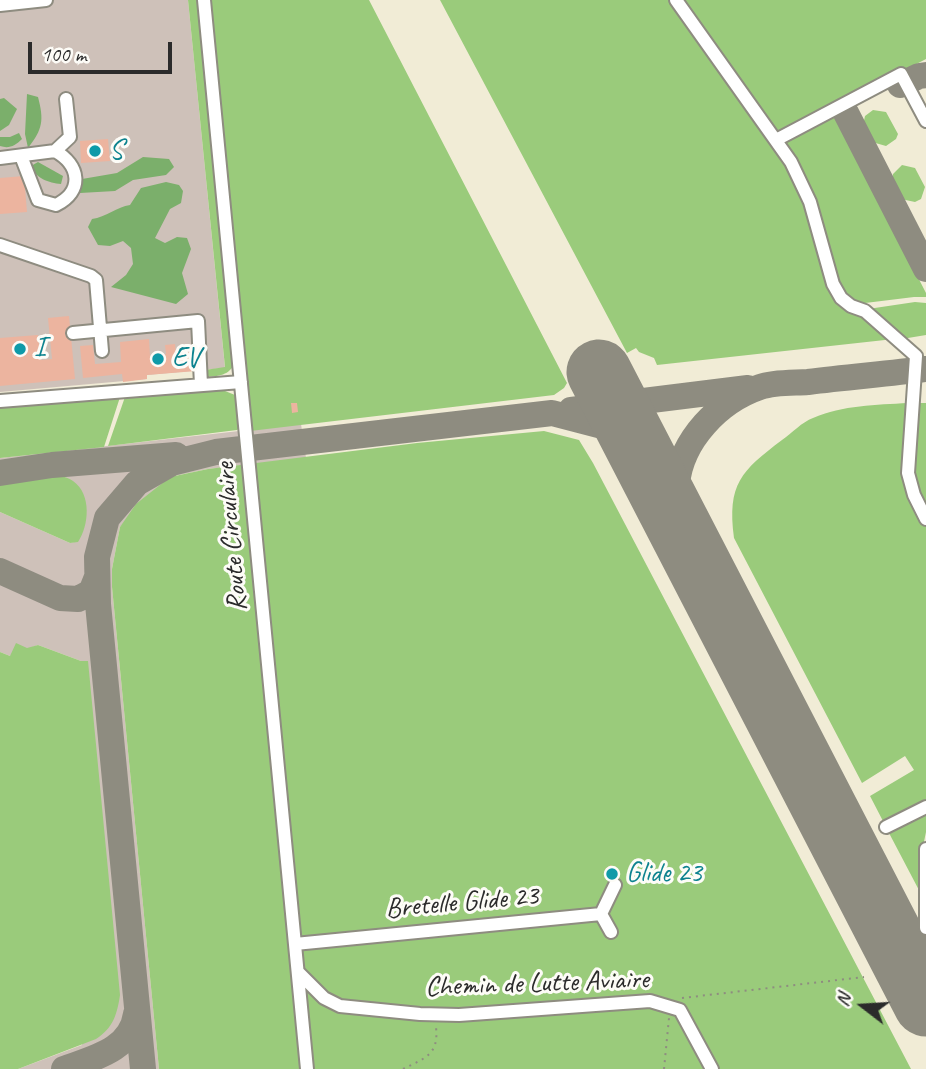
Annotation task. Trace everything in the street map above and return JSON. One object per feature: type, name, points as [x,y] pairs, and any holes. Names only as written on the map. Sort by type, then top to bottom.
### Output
[{"type":"lane","points":[[0,5],[46,0]]},
{"type":"lane","name":"Route Circulaire","points":[[204,0],[307,1069]]},
{"type":"lane","points":[[676,0],[791,162],[810,202],[833,284],[841,298],[865,312],[921,356],[908,473],[914,495],[926,519]]},
{"type":"lane","points":[[776,140],[901,74],[926,121]]},
{"type":"lane","points":[[0,158],[55,151],[70,137],[66,99]]},
{"type":"lane","points":[[21,156],[38,200],[56,205],[69,196],[75,176],[74,167],[55,151]]},
{"type":"lane","points":[[0,245],[96,280],[102,351]]},
{"type":"lane","points":[[73,333],[198,321],[201,385]]},
{"type":"lane","points":[[0,401],[241,382]]},
{"type":"lane","points":[[886,827],[926,807]]},
{"type":"lane","points":[[926,849],[926,928]]},
{"type":"lane","points":[[611,932],[601,914],[615,885]]},
{"type":"lane","name":"Bretelle Glide 23","points":[[295,944],[601,914]]},
{"type":"lane","name":"Chemin de Lutte Aviaire","points":[[298,972],[310,986],[340,1006],[419,1014],[459,1015],[650,1001],[680,1010],[712,1069]]},
{"type":"path","points":[[664,1069],[670,1006],[680,998],[864,976]]},
{"type":"path","points":[[403,1069],[426,1058],[434,1050],[438,1040],[436,1027]]},
{"type":"shaded area","points":[[0,0],[188,0],[225,368],[147,375],[147,379],[0,392]]},
{"type":"shaded area","points":[[301,424],[306,458],[208,469],[170,477],[120,527],[112,569],[112,587],[159,1069],[18,1069],[82,1045],[81,661],[38,645],[10,656],[0,652],[0,512],[70,543],[74,542],[39,474],[0,479],[0,458]]},
{"type":"green space","points":[[188,0],[201,0],[235,362],[227,373],[205,377],[205,370],[225,367]]},
{"type":"green space","points":[[210,0],[369,0],[567,383],[564,388],[554,395],[250,431]]},
{"type":"green space","points":[[440,0],[672,0],[799,183],[831,289],[894,339],[657,365],[654,358],[636,348],[627,353]]},
{"type":"green space","points":[[681,0],[926,0],[926,59],[778,136]]},
{"type":"green space","points":[[27,94],[38,97],[41,112],[39,130],[28,148],[25,134]]},
{"type":"green space","points":[[4,98],[17,109],[9,125],[0,131],[0,99]]},
{"type":"green space","points":[[873,110],[886,112],[898,134],[896,139],[886,146],[872,142],[863,125],[865,116]]},
{"type":"green space","points":[[833,112],[926,297],[857,304],[840,292],[781,140]]},
{"type":"green space","points":[[19,133],[22,139],[17,143],[9,147],[0,146],[0,137]]},
{"type":"green space","points":[[143,157],[169,159],[174,167],[166,175],[133,180],[115,191],[80,193],[77,190],[82,179],[117,173]]},
{"type":"green space","points":[[38,162],[63,176],[61,184],[39,177],[31,166]]},
{"type":"green space","points":[[902,165],[915,168],[925,187],[921,199],[915,202],[901,199],[892,181],[893,174]]},
{"type":"green space","points":[[166,182],[179,185],[183,191],[181,203],[170,209],[155,238],[165,243],[177,237],[187,238],[191,249],[182,273],[188,294],[176,304],[111,287],[126,275],[133,264],[131,248],[123,241],[110,246],[98,245],[88,227],[92,219],[130,205],[141,188]]},
{"type":"green space","points":[[915,302],[926,303],[926,335],[902,339],[868,309]]},
{"type":"green space","points":[[211,389],[235,395],[240,428],[108,446],[126,394]]},
{"type":"green space","points":[[121,394],[104,447],[0,458],[0,406]]},
{"type":"green space","points":[[908,403],[910,495],[926,526],[926,802],[884,823],[870,796],[914,770],[905,756],[862,783],[734,538],[732,520],[735,491],[747,470],[801,425],[824,414],[848,408]]},
{"type":"green space","points":[[915,403],[926,403],[926,513],[912,473]]},
{"type":"green space","points":[[544,431],[579,440],[593,463],[911,1069],[159,1069],[112,587],[112,569],[120,527],[136,504],[170,477],[208,469],[417,443]]},
{"type":"green space","points":[[52,473],[73,481],[83,494],[87,510],[85,528],[78,542],[70,543],[0,512],[0,479]]},
{"type":"green space","points":[[16,643],[27,648],[38,645],[81,661],[88,661],[120,995],[113,1020],[96,1039],[18,1069],[0,1069],[0,652],[10,656]]},
{"type":"green space","points":[[926,813],[926,832],[921,856],[921,894],[889,833]]},
{"type":"building","name":"S","points":[[108,139],[110,161],[81,163],[80,141]]},
{"type":"building","points":[[24,176],[27,212],[0,214],[0,178]]},
{"type":"building","name":"I","points":[[69,316],[75,379],[0,386],[0,338],[38,335],[41,360],[52,359],[48,318]]},
{"type":"building","name":"EV","points":[[149,339],[150,356],[166,354],[165,345],[175,344],[176,353],[195,352],[196,371],[147,375],[147,379],[123,382],[122,374],[83,378],[80,346],[93,345],[95,364],[121,362],[120,342]]},
{"type":"building","points":[[291,403],[297,403],[298,412],[292,413]]},
{"type":"building","name":"Glide 23","points":[[611,865],[619,879],[613,882],[605,869]]},
{"type":"taxiway","points":[[900,85],[926,75]]},
{"type":"taxiway","points":[[846,113],[926,269]]},
{"type":"taxiway","points":[[685,538],[677,498],[680,468],[694,438],[705,424],[730,402],[745,393],[771,384],[926,369]]},
{"type":"taxiway","points":[[571,410],[748,388]]},
{"type":"taxiway","points":[[143,1069],[98,604],[97,557],[107,518],[137,483],[172,463],[216,452],[552,413],[621,431],[632,441],[644,459]]},
{"type":"taxiway","points":[[0,473],[52,465],[176,455]]},
{"type":"taxiway","points":[[0,571],[60,598],[78,599],[91,592],[97,577]]},
{"type":"taxiway","points":[[64,1069],[99,1056],[119,1044],[133,1026],[136,1014]]},
{"type":"runway","points":[[599,372],[926,1004]]},
{"type":"place","name":"S","points":[[95,151]]},
{"type":"place","name":"I","points":[[20,349]]},
{"type":"place","name":"EV","points":[[158,359]]},
{"type":"place","name":"Glide 23","points":[[612,874]]}]
